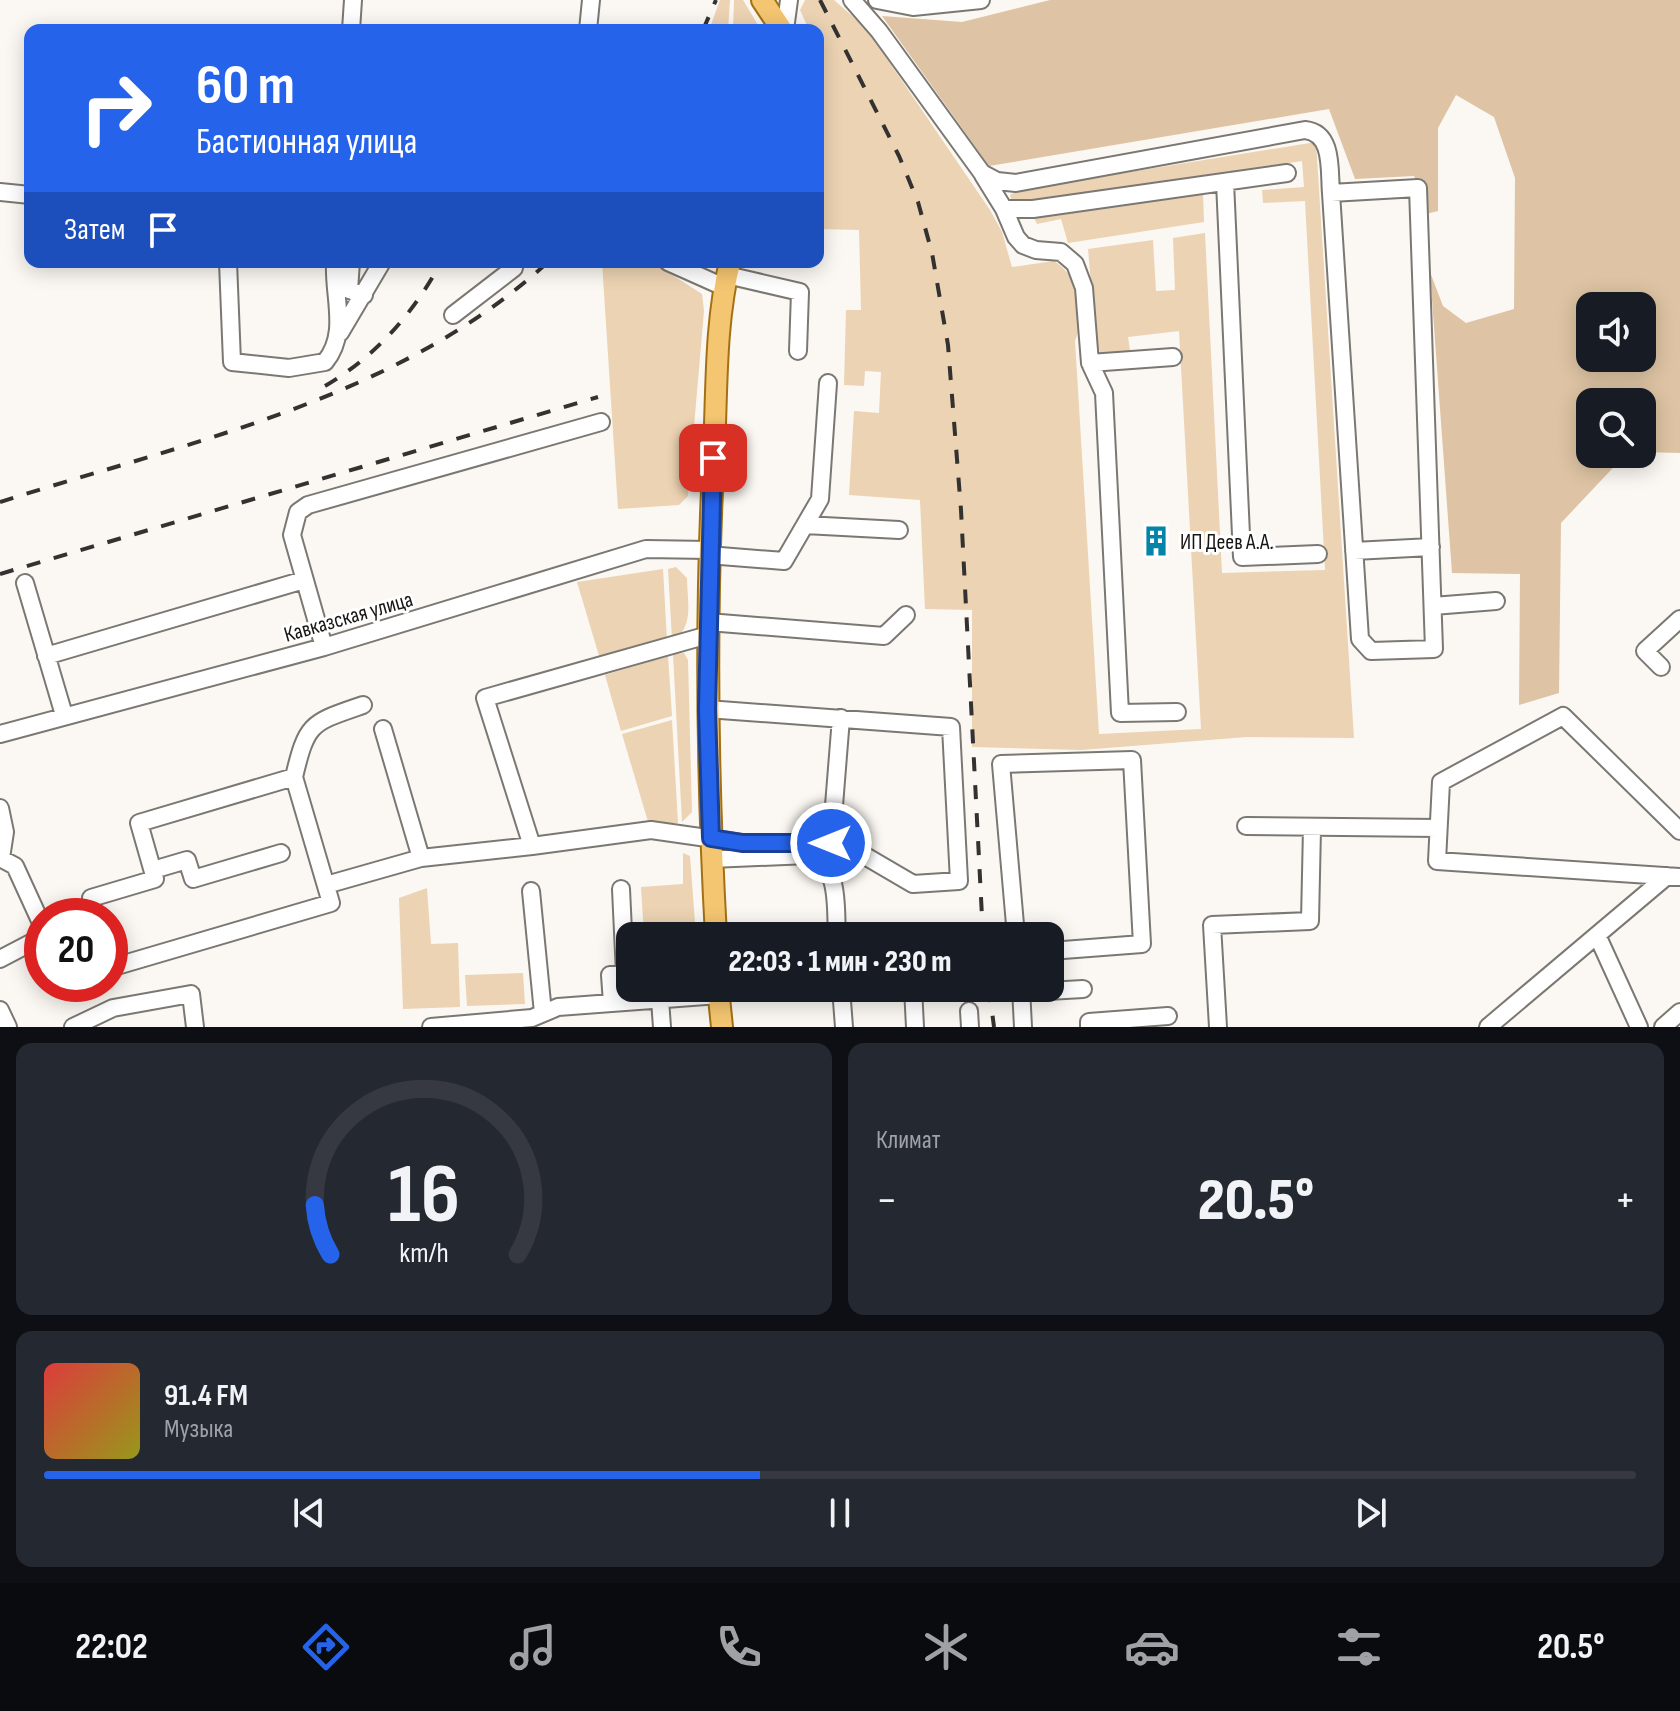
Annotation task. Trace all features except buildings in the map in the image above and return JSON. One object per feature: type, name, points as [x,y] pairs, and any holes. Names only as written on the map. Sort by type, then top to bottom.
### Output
[{"type":"main road","points":[[762,0],[779,24]]},
{"type":"main road","points":[[715,922],[707,709],[708,552],[727,275]]},
{"type":"main road","points":[[720,1002],[722,1027]]},
{"type":"street","points":[[351,24],[353,0]]},
{"type":"street","points":[[589,24],[591,0]]},
{"type":"street","points":[[784,24],[789,0]]},
{"type":"street","points":[[852,0],[879,31],[982,173],[1023,245],[1036,250],[1061,252],[1075,264],[1084,288],[1090,363],[1104,393],[1120,713],[1177,712]]},
{"type":"street","points":[[877,0],[913,7],[981,0]]},
{"type":"street","points":[[982,173],[997,181],[1016,183],[1305,130],[1320,134],[1326,141],[1331,193],[1360,639],[1371,651],[1434,649],[1418,188],[1331,193]]},
{"type":"street","points":[[1004,209],[1033,209],[1287,173]]},
{"type":"street","points":[[1225,182],[1242,557],[1318,554]]},
{"type":"street","points":[[0,192],[24,194]]},
{"type":"street","points":[[228,268],[232,362],[289,368],[325,362],[336,348],[340,333],[379,268]]},
{"type":"street","points":[[335,268],[340,333]]},
{"type":"street","points":[[351,268],[349,290],[364,295]]},
{"type":"street","points":[[453,315],[509,268]]},
{"type":"street","points":[[695,268],[800,292],[798,351]]},
{"type":"street","points":[[1090,363],[1173,357]]},
{"type":"street","points":[[828,383],[820,499],[805,525],[899,530]]},
{"type":"street","points":[[324,647],[292,535],[298,512],[308,505],[601,422]]},
{"type":"street","name":"Кавказская улица","points":[[0,734],[324,647],[646,549],[784,561],[805,525]]},
{"type":"street","points":[[1354,551],[1431,547]]},
{"type":"street","points":[[46,656],[304,580]]},
{"type":"street","points":[[25,583],[64,715]]},
{"type":"street","points":[[1433,606],[1496,601]]},
{"type":"street","points":[[532,846],[485,698],[708,629],[884,636],[906,615]]},
{"type":"street","points":[[1661,667],[1645,651],[1680,619]]},
{"type":"street","points":[[128,963],[331,903],[294,777],[305,735],[311,728],[327,718],[363,705]]},
{"type":"street","points":[[707,709],[951,727],[959,881],[913,884],[860,853],[831,843],[742,843],[711,848]]},
{"type":"street","points":[[1674,876],[1437,861],[1441,782],[1563,716],[1680,831]]},
{"type":"street","points":[[831,843],[841,718]]},
{"type":"street","points":[[383,729],[421,858]]},
{"type":"street","points":[[1015,922],[1001,764],[1132,760],[1142,944],[1064,950]]},
{"type":"street","points":[[91,898],[155,879],[139,823],[294,777]]},
{"type":"street","points":[[0,808],[5,832],[0,858],[15,866],[30,898]]},
{"type":"street","points":[[1246,826],[1438,828]]},
{"type":"street","points":[[1218,1027],[1212,925],[1310,921],[1312,828]]},
{"type":"street","points":[[326,885],[421,858],[651,830],[711,848],[818,858],[826,865],[833,881],[836,922]]},
{"type":"street","points":[[153,870],[187,860],[193,879],[281,853]]},
{"type":"street","points":[[1488,1027],[1597,935],[1674,876]]},
{"type":"street","points":[[612,1003],[610,975],[625,974],[621,889]]},
{"type":"street","points":[[531,891],[535,1020]]},
{"type":"street","points":[[1597,935],[1639,1027]]},
{"type":"street","points":[[0,959],[24,946]]},
{"type":"street","points":[[1064,991],[1083,989]]},
{"type":"street","points":[[73,1027],[113,1008],[191,994],[195,1027]]},
{"type":"street","points":[[431,1027],[535,1020],[558,1007],[628,1002]]},
{"type":"street","points":[[660,1002],[662,1027]]},
{"type":"street","points":[[842,1002],[844,1027]]},
{"type":"street","points":[[914,1002],[915,1027]]},
{"type":"street","points":[[1023,1027],[1025,1002]]},
{"type":"street","points":[[0,1010],[8,1027]]},
{"type":"street","points":[[1663,1027],[1680,1012]]},
{"type":"street","points":[[1089,1027],[1089,1022],[1168,1016]]},
{"type":"shaded area","points":[[720,0],[730,0],[728,24],[711,24]]},
{"type":"shaded area","points":[[734,0],[743,0],[757,24],[733,24]]},
{"type":"shaded area","points":[[805,0],[834,0],[866,28],[990,210],[1002,232],[1012,267],[1054,261],[1076,286],[1081,308],[1075,341],[1099,734],[1201,729],[1179,331],[1128,337],[1131,357],[1102,357],[1096,343],[1088,249],[1153,240],[1156,291],[1175,290],[1173,238],[1205,233],[1222,573],[1325,570],[1305,201],[1263,203],[1262,190],[1304,187],[1302,161],[1049,201],[1012,202],[1010,195],[1019,190],[1316,142],[1354,738],[1247,737],[1081,750],[972,747],[972,610],[925,609],[920,500],[849,495],[854,411],[879,413],[881,372],[865,371],[864,386],[844,385],[846,310],[861,310],[859,230],[824,229],[824,24],[806,24],[800,10]]},
{"type":"shaded area","points":[[1050,0],[1680,0],[1680,453],[1656,452],[1656,388],[1576,388],[1576,468],[1613,468],[1561,523],[1559,693],[1519,705],[1520,574],[1452,573],[1430,272],[1443,306],[1466,323],[1514,309],[1515,178],[1494,117],[1456,95],[1438,128],[1438,211],[1426,214],[1414,176],[1355,179],[1329,109],[989,166],[882,16],[962,22]]},
{"type":"shaded area","points":[[1203,192],[1204,222],[1068,243],[1061,219],[1037,224],[1031,212]]},
{"type":"shaded area","points":[[602,268],[661,268],[702,294],[704,311],[688,496],[679,505],[618,509]]},
{"type":"shaded area","points":[[676,567],[687,578],[688,613],[684,629],[672,640],[668,569]]},
{"type":"shaded area","points":[[663,569],[667,641],[600,659],[577,582]]},
{"type":"shaded area","points":[[684,653],[688,660],[692,812],[682,822],[673,654]]},
{"type":"shaded area","points":[[668,656],[672,716],[621,731],[605,675]]},
{"type":"shaded area","points":[[672,720],[678,823],[649,825],[622,734]]},
{"type":"shaded area","points":[[683,853],[690,856],[695,922],[643,922],[641,887],[683,884]]},
{"type":"shaded area","points":[[427,888],[431,944],[458,943],[460,1007],[403,1009],[399,898]]},
{"type":"shaded area","points":[[523,973],[525,1004],[467,1006],[465,975]]},
{"type":"railway","points":[[706,24],[716,0]]},
{"type":"railway","points":[[820,0],[899,156],[918,202],[932,253],[948,345],[961,510],[982,922]]},
{"type":"railway","points":[[325,386],[360,362],[392,332],[419,299],[438,268]]},
{"type":"railway","points":[[0,502],[217,436],[359,382],[426,349],[489,309],[540,268]]},
{"type":"railway","points":[[0,574],[598,397]]},
{"type":"railway","points":[[991,1002],[994,1027]]},
{"type":"place","name":"ИП Деев А.А.","points":[[1156,541]]},
{"type":"route","points":[[713,458],[708,555],[707,709],[711,838],[742,843],[831,843]]}]
